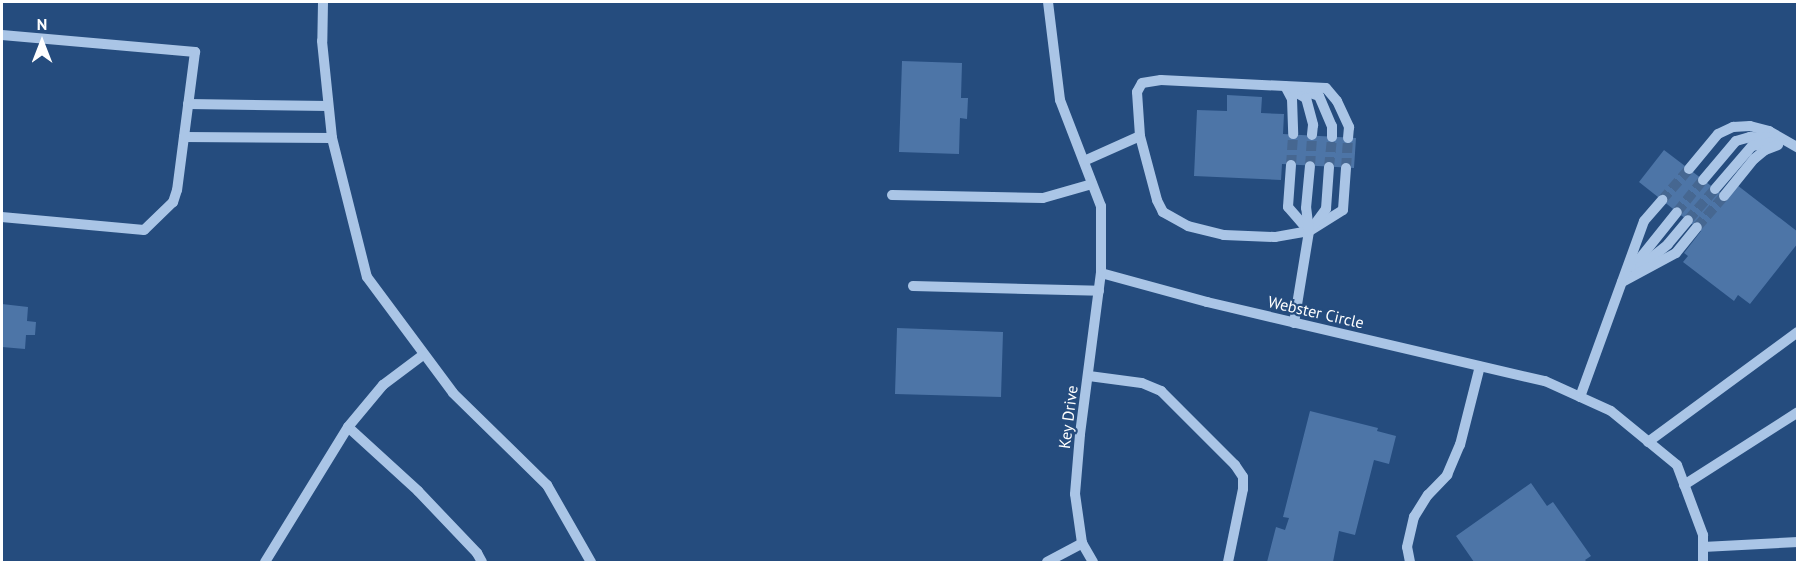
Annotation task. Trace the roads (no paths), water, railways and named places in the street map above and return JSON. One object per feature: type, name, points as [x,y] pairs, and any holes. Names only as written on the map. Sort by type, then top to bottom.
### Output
[{"type":"street","points":[[323,2],[322,41],[332,138],[367,278],[453,393],[547,485],[591,562]]},
{"type":"street","points":[[1048,2],[1060,100],[1101,206],[1101,273]]},
{"type":"street","points":[[2,35],[195,52],[177,190],[172,202],[144,230],[2,216]]},
{"type":"street","points":[[1346,168],[1343,210],[1309,231],[1275,237],[1224,235],[1173,220],[1163,212],[1157,200],[1140,136],[1137,92],[1142,83],[1161,80],[1326,88],[1337,102],[1349,127],[1348,138]]},
{"type":"street","points":[[1285,85],[1292,99],[1293,134]]},
{"type":"street","points":[[1285,85],[1306,98],[1313,125],[1312,135]]},
{"type":"street","points":[[1285,85],[1319,96],[1332,126],[1332,137]]},
{"type":"street","points":[[188,104],[328,106]]},
{"type":"street","points":[[1689,169],[1718,134],[1732,127],[1750,126],[1769,131],[1797,148]]},
{"type":"street","points":[[1084,161],[1140,136]]},
{"type":"street","points":[[1703,180],[1736,141],[1766,136],[1787,142]]},
{"type":"street","points":[[184,137],[332,138]]},
{"type":"street","points":[[1719,192],[1765,150],[1787,142]]},
{"type":"street","points":[[1291,165],[1288,207],[1309,231]]},
{"type":"street","points":[[1294,322],[1309,231],[1306,208],[1310,166]]},
{"type":"street","points":[[1309,231],[1326,209],[1329,167]]},
{"type":"street","points":[[892,195],[1043,198],[1092,184]]},
{"type":"street","points":[[1580,397],[1644,221],[1662,200]]},
{"type":"street","points":[[1622,282],[1677,212]]},
{"type":"street","points":[[1622,282],[1668,244],[1688,220]]},
{"type":"street","points":[[1622,282],[1676,253],[1697,227]]},
{"type":"street","name":"Key Drive","points":[[1093,562],[1082,543],[1075,494],[1101,273]]},
{"type":"street","name":"Webster Circle","points":[[1101,273],[1294,322],[1545,381],[1611,411],[1677,465],[1703,535],[1703,562]]},
{"type":"street","points":[[913,286],[1099,291]]},
{"type":"street","points":[[1648,442],[1797,332]]},
{"type":"street","points":[[265,562],[348,427],[383,385],[423,355]]},
{"type":"street","points":[[1410,562],[1407,547],[1414,518],[1428,495],[1447,475],[1460,445],[1480,366]]},
{"type":"street","points":[[1089,376],[1142,383],[1161,391],[1235,465],[1243,477],[1243,489],[1228,562]]},
{"type":"street","points":[[1684,484],[1797,412]]},
{"type":"street","points":[[348,427],[418,491],[477,553],[482,562]]},
{"type":"street","points":[[1047,562],[1082,543]]},
{"type":"street","points":[[1703,547],[1797,543]]},
{"type":"tunnel","points":[[1291,165],[1293,134]]},
{"type":"tunnel","points":[[1310,166],[1312,135]]},
{"type":"tunnel","points":[[1329,167],[1332,137]]},
{"type":"tunnel","points":[[1346,168],[1348,138]]},
{"type":"tunnel","points":[[1662,200],[1689,169]]},
{"type":"tunnel","points":[[1677,212],[1703,180]]},
{"type":"tunnel","points":[[1688,220],[1715,189]]},
{"type":"tunnel","points":[[1697,227],[1724,196]]}]
